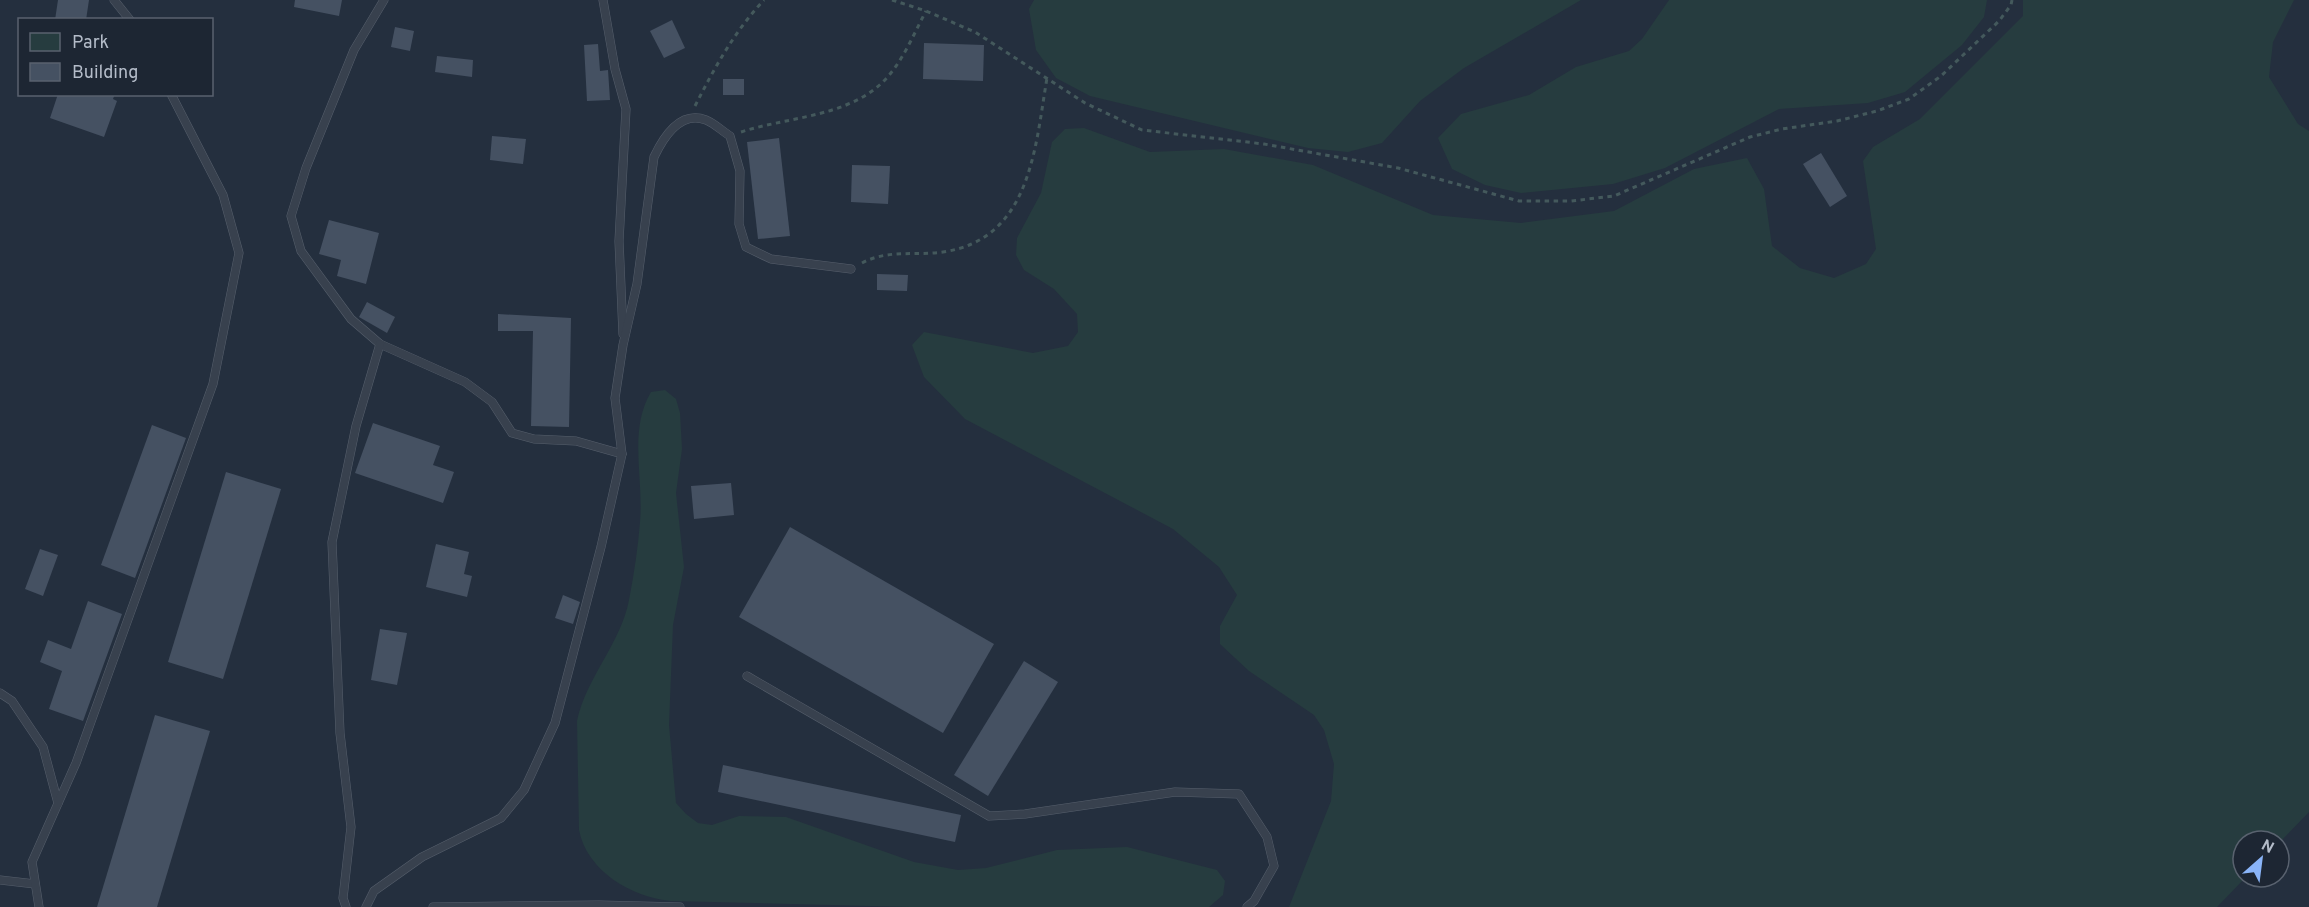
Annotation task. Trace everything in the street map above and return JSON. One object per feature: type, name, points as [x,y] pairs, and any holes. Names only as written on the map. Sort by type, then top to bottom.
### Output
[{"type":"lane","points":[[114,0],[128,18]]},
{"type":"lane","points":[[384,0],[354,51],[306,168],[291,216],[302,251],[351,319],[380,344],[465,382],[492,402],[512,433],[534,439],[576,441],[622,454]]},
{"type":"lane","points":[[603,0],[615,69],[626,109],[619,241],[623,345]]},
{"type":"lane","points":[[39,907],[32,862],[76,763],[213,384],[239,253],[223,195],[172,96]]},
{"type":"lane","points":[[366,907],[374,891],[422,857],[501,818],[524,790],[555,723],[598,559],[622,454],[615,398],[623,345],[637,284],[654,157],[661,142],[678,124],[690,117],[706,120],[730,136],[740,171],[739,224],[746,247],[771,259],[851,269]]},
{"type":"lane","points":[[346,907],[343,898],[351,827],[340,733],[332,542],[356,426],[380,344]]},
{"type":"lane","points":[[747,676],[989,816],[1036,813],[1175,792],[1239,794],[1266,837],[1274,866],[1254,901],[1247,907]]},
{"type":"lane","points":[[0,693],[12,701],[43,747],[58,803]]},
{"type":"lane","points":[[0,880],[35,884]]},
{"type":"lane","points":[[433,907],[565,905],[680,907]]},
{"type":"path","points":[[690,117],[721,55],[747,18],[764,0]]},
{"type":"path","points":[[892,0],[926,11],[975,32],[1085,103],[1142,130],[1264,144],[1398,168],[1519,201],[1571,201],[1614,196],[1750,137],[1782,129],[1837,121],[1877,111],[1909,99],[1941,76],[1999,21],[2012,0]]},
{"type":"path","points":[[730,136],[854,101],[877,87],[902,57],[926,11]]},
{"type":"path","points":[[851,269],[875,256],[943,252],[974,243],[995,230],[1014,207],[1031,165],[1047,78]]},
{"type":"green space","points":[[1034,0],[1581,0],[1464,68],[1420,101],[1382,143],[1348,152],[1308,148],[1090,96],[1056,78],[1036,50],[1029,9]]},
{"type":"green space","points":[[1669,0],[1987,0],[1984,17],[1962,45],[1905,92],[1868,103],[1779,109],[1665,168],[1613,184],[1521,193],[1485,185],[1452,169],[1438,138],[1461,114],[1529,95],[1576,67],[1629,51],[1642,39]]},
{"type":"green space","points":[[2023,0],[2294,0],[2273,42],[2269,77],[2298,124],[2309,131],[2309,812],[2291,831],[2231,829],[2231,889],[2234,889],[2217,907],[1289,907],[1331,801],[1334,764],[1324,730],[1314,715],[1249,671],[1220,644],[1220,626],[1237,595],[1219,567],[1173,529],[965,419],[924,377],[912,345],[924,332],[1033,353],[1068,346],[1078,332],[1077,314],[1054,289],[1024,270],[1016,255],[1017,238],[1041,193],[1052,142],[1065,129],[1084,128],[1150,152],[1224,149],[1313,165],[1433,215],[1521,223],[1614,211],[1694,169],[1747,158],[1764,189],[1772,246],[1800,268],[1834,278],[1866,264],[1876,249],[1863,161],[1873,147],[1920,119],[2023,16]]},
{"type":"green space","points":[[665,390],[676,399],[680,413],[682,449],[676,493],[684,567],[673,625],[669,725],[676,803],[686,814],[698,823],[712,825],[739,816],[786,817],[914,862],[958,870],[986,868],[1057,850],[1127,847],[1217,870],[1225,881],[1223,895],[1209,907],[909,907],[671,901],[626,888],[601,869],[591,858],[579,830],[577,721],[581,705],[625,616],[640,522],[638,439],[640,422],[651,392]]},
{"type":"building","points":[[58,0],[89,0],[86,18],[55,18]]},
{"type":"building","points":[[295,0],[342,0],[339,16],[294,7]]},
{"type":"building","points":[[672,20],[685,48],[664,58],[650,31]]},
{"type":"building","points":[[395,27],[414,31],[410,51],[391,47]]},
{"type":"building","points":[[924,43],[984,45],[983,81],[923,79]]},
{"type":"building","points":[[598,44],[600,71],[608,70],[610,100],[587,101],[584,45]]},
{"type":"building","points":[[437,56],[473,60],[472,77],[435,72]]},
{"type":"building","points":[[723,79],[744,79],[744,95],[723,95]]},
{"type":"building","points":[[57,96],[114,96],[113,99],[117,101],[104,137],[50,118]]},
{"type":"building","points":[[492,136],[526,139],[523,164],[490,160]]},
{"type":"building","points":[[779,138],[790,236],[758,239],[747,142]]},
{"type":"building","points":[[1821,153],[1847,196],[1830,207],[1803,164]]},
{"type":"building","points":[[852,165],[890,166],[888,204],[851,202]]},
{"type":"building","points":[[329,220],[379,233],[366,284],[337,276],[341,260],[319,254]]},
{"type":"building","points":[[877,274],[908,275],[907,291],[877,290]]},
{"type":"building","points":[[367,302],[395,317],[387,333],[359,317]]},
{"type":"building","points":[[498,314],[571,318],[569,427],[531,426],[533,331],[498,331]]},
{"type":"building","points":[[373,423],[440,446],[433,465],[454,472],[443,503],[355,473]]},
{"type":"building","points":[[152,425],[186,438],[135,578],[101,565]]},
{"type":"building","points":[[226,472],[281,489],[223,679],[168,662]]},
{"type":"building","points":[[731,483],[734,515],[694,519],[691,486]]},
{"type":"building","points":[[790,527],[994,644],[943,733],[739,617]]},
{"type":"building","points":[[436,544],[469,552],[464,574],[472,576],[467,597],[426,587]]},
{"type":"building","points":[[40,549],[58,555],[43,596],[25,589]]},
{"type":"building","points":[[563,595],[580,602],[573,624],[555,618]]},
{"type":"building","points":[[88,601],[122,614],[83,721],[49,709],[62,671],[40,662],[48,640],[71,649]]},
{"type":"building","points":[[380,629],[407,633],[397,685],[371,680]]},
{"type":"building","points":[[1024,661],[1058,682],[988,796],[954,775]]},
{"type":"building","points":[[155,715],[210,731],[157,907],[97,907]]},
{"type":"building","points":[[723,765],[961,815],[955,842],[718,792]]}]
